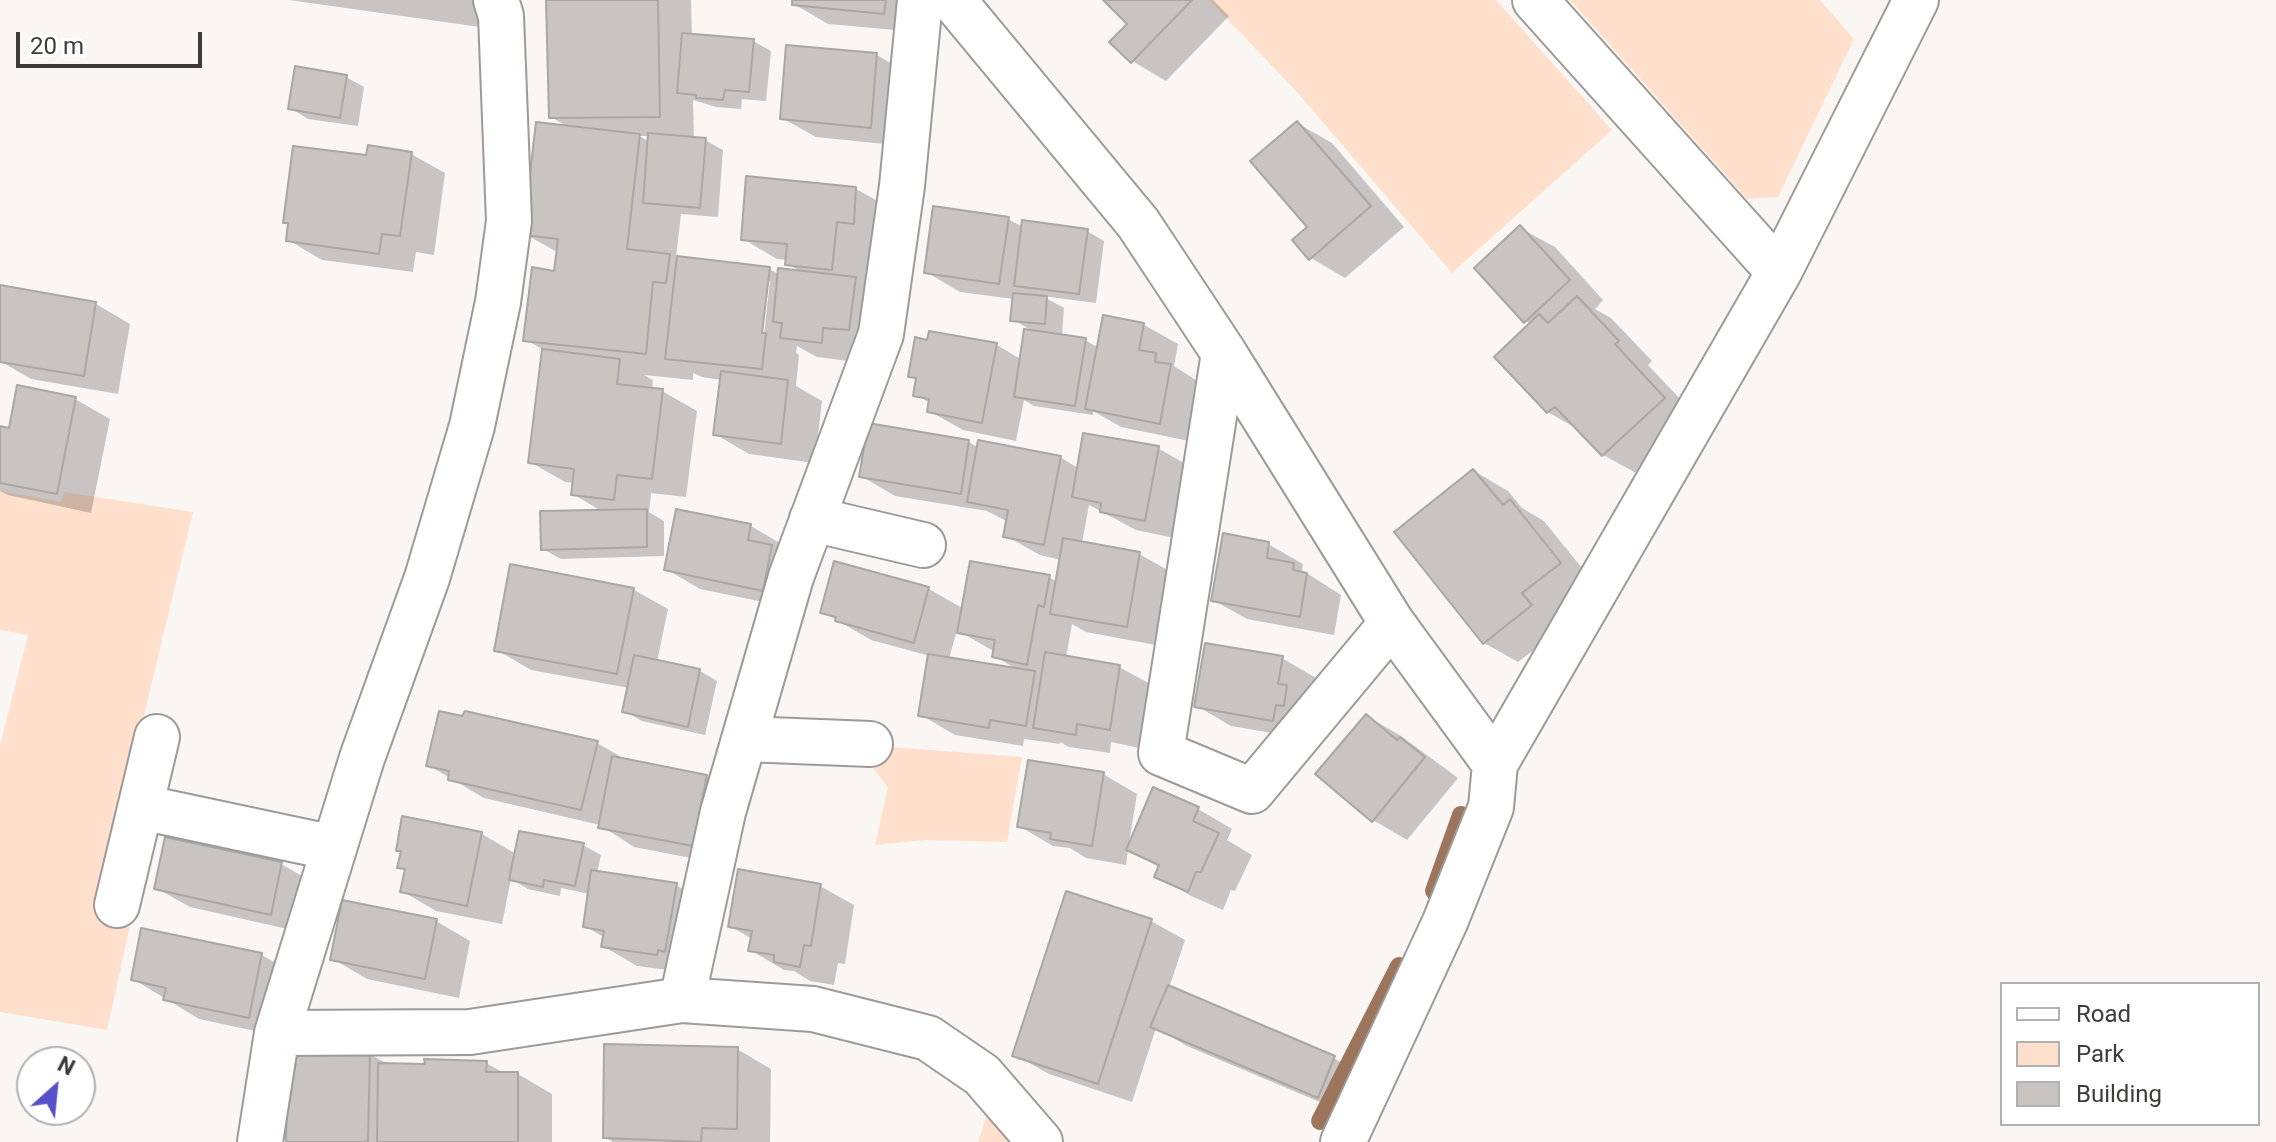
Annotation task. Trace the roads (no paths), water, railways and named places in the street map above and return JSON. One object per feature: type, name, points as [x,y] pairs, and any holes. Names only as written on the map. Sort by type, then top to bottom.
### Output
[{"type":"street","points":[[260,1142],[277,1033],[362,758],[427,578],[472,426],[498,302],[509,221],[501,16],[496,0]]},
{"type":"street","points":[[682,1000],[723,812],[791,577],[881,334],[902,186],[920,0]]},
{"type":"street","points":[[953,0],[1138,223],[1224,353],[1392,623],[1495,764]]},
{"type":"street","points":[[1535,0],[1779,272]]},
{"type":"street","points":[[1343,1142],[1445,922],[1491,807],[1495,764],[1779,272],[1916,0]]},
{"type":"street","points":[[1224,353],[1161,753],[1252,791],[1392,623]]},
{"type":"street","points":[[812,519],[923,545]]},
{"type":"street","points":[[117,905],[157,737]]},
{"type":"street","points":[[745,739],[870,744]]},
{"type":"street","points":[[141,807],[334,848]]},
{"type":"street","points":[[277,1033],[470,1032],[682,1000],[813,1009],[928,1038],[982,1075],[1040,1142]]},
{"type":"waterway","points":[[1434,891],[1461,815]]},
{"type":"waterway","points":[[1320,1121],[1399,966]]}]
